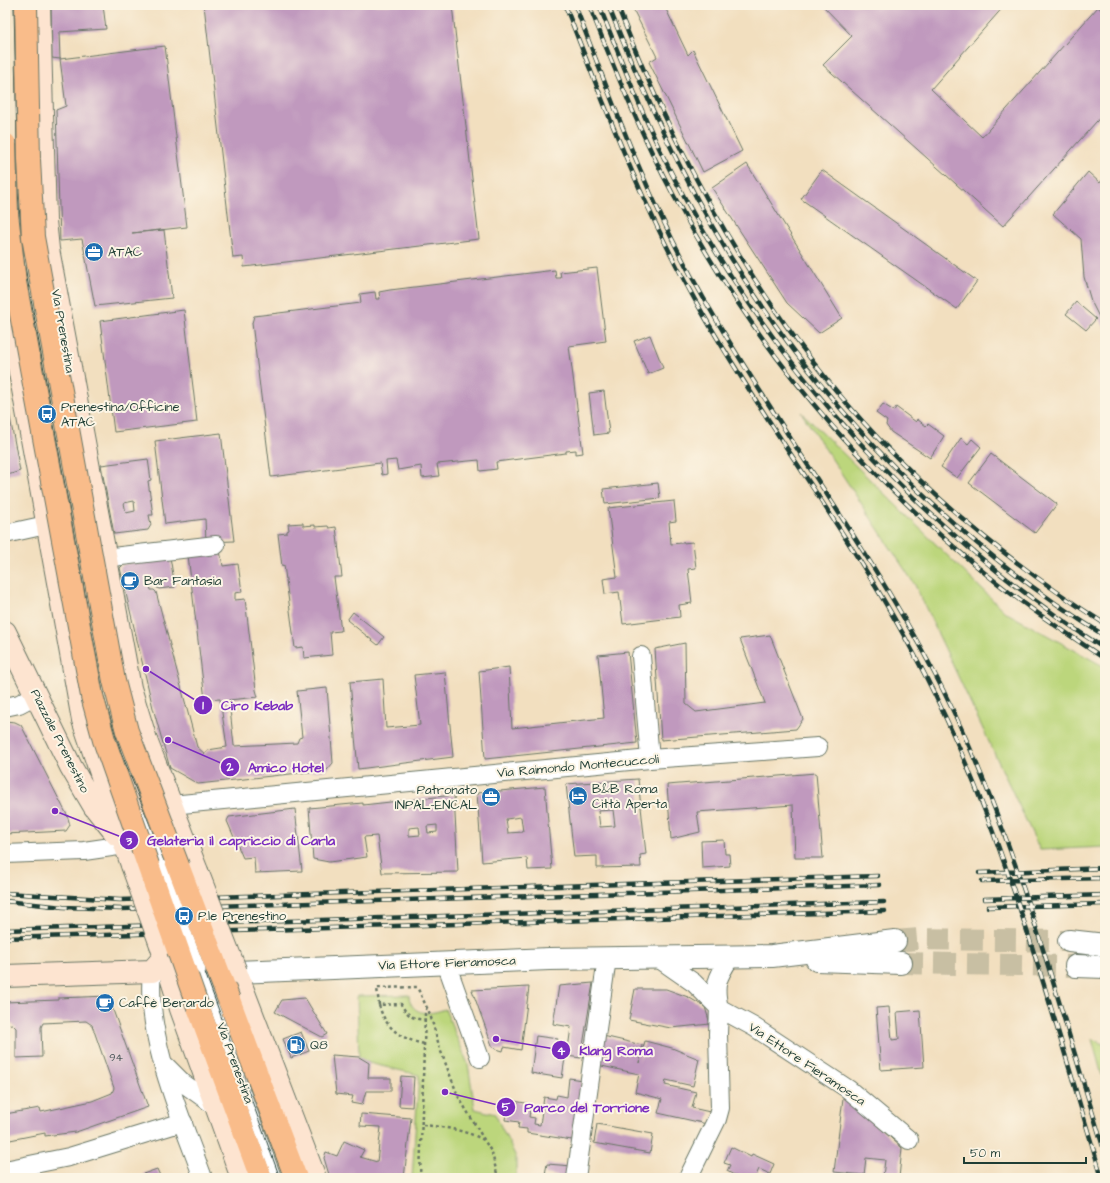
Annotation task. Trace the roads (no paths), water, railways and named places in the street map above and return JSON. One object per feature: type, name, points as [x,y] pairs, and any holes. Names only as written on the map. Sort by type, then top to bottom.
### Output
[{"type":"highway","points":[[26,5],[29,158],[33,237],[116,690],[127,731],[296,1178]]},
{"type":"highway","points":[[5,144],[7,214],[15,282],[96,716],[198,1007],[261,1178]]},
{"type":"main road","name":"Via Prenestina","points":[[39,5],[46,234],[122,652],[164,814]]},
{"type":"main road","points":[[5,290],[46,524]]},
{"type":"main road","name":"Piazzale Prenestino","points":[[46,524],[85,729],[126,845],[159,958]]},
{"type":"main road","name":"Piazzale Prenestino","points":[[5,632],[70,767],[94,806],[126,845]]},
{"type":"main road","points":[[70,767],[133,791],[164,814],[196,871],[315,1178]]},
{"type":"main road","points":[[5,976],[113,973],[159,958],[242,1178]]},
{"type":"street","points":[[5,534],[46,524]]},
{"type":"street","points":[[104,558],[216,544]]},
{"type":"street","points":[[641,656],[650,760]]},
{"type":"street","points":[[5,707],[19,704],[36,695]]},
{"type":"street","name":"Via Raimondo Montecuccoli","points":[[164,814],[650,760],[818,747]]},
{"type":"street","points":[[5,854],[84,851],[126,845],[130,827],[164,814]]},
{"type":"street","points":[[1069,941],[1105,945]]},
{"type":"street","name":"Via Ettore Fieramosca","points":[[772,956],[895,942]]},
{"type":"street","points":[[688,1178],[717,1119],[721,1098],[718,1034],[719,1008],[716,984],[719,975],[731,956]]},
{"type":"street","name":"Via Ettore Fieramosca","points":[[236,972],[446,963],[731,956],[772,956],[833,962],[901,963]]},
{"type":"street","points":[[159,958],[151,1006],[163,1062],[203,1178]]},
{"type":"street","points":[[576,1178],[608,958]]},
{"type":"street","name":"Via Ettore Fieramosca","points":[[658,958],[694,982],[719,1008],[754,1027],[848,1089],[909,1140]]},
{"type":"street","points":[[446,963],[480,1058]]},
{"type":"street","points":[[1076,966],[1105,967]]},
{"type":"street","points":[[163,1062],[183,1083],[215,1106]]},
{"type":"street","points":[[5,1170],[69,1157],[183,1122]]},
{"type":"lane","name":"Via Prenestina","points":[[164,814],[162,865],[277,1178]]},
{"type":"lane","points":[[210,996],[215,989],[236,972]]},
{"type":"tunnel","points":[[895,941],[918,939],[1069,941]]},
{"type":"tunnel","points":[[901,963],[1076,966]]},
{"type":"tram line","points":[[14,5],[18,192],[23,256],[104,698],[121,752],[167,868],[280,1178]]},
{"type":"railway","points":[[565,5],[628,162],[682,277],[730,359],[845,538],[900,628],[954,735],[980,797],[1003,859],[1045,986],[1102,1178]]},
{"type":"railway","points":[[575,5],[633,154],[684,262],[732,347],[857,541],[916,639],[943,690],[969,745],[992,802],[1033,918],[1105,1153]]},
{"type":"railway","points":[[589,5],[639,126],[674,196],[703,248],[735,299],[769,348],[806,395],[845,440],[929,525],[974,564],[1022,602],[1105,659]]},
{"type":"railway","points":[[599,5],[643,112],[672,174],[712,245],[756,313],[805,378],[857,440],[914,498],[974,552],[1038,603],[1105,649]]},
{"type":"railway","points":[[608,5],[648,100],[710,223],[765,310],[805,365],[848,417],[894,467],[943,513],[994,557],[1048,598],[1105,636]]},
{"type":"railway","points":[[617,5],[667,121],[727,234],[761,288],[797,340],[836,390],[878,438],[930,490],[958,515],[1044,583],[1105,624]]},
{"type":"railway","points":[[979,873],[1105,868]]},
{"type":"railway","points":[[5,893],[120,900],[878,876]]},
{"type":"railway","points":[[982,881],[1105,878]]},
{"type":"railway","points":[[5,901],[63,907],[122,909],[880,885]]},
{"type":"railway","points":[[984,899],[1105,895]]},
{"type":"railway","points":[[5,930],[884,902]]},
{"type":"railway","points":[[988,907],[1105,904]]},
{"type":"railway","points":[[5,938],[885,911]]},
{"type":"place","name":"ATAC","points":[[94,252]]},
{"type":"place","name":"Prenestina/Officine ATAC","points":[[47,414]]},
{"type":"place","name":"Bar Fantasia","points":[[130,581]]},
{"type":"place","name":"Ciro Kebab","points":[[146,669]]},
{"type":"place","name":"Amico Hotel","points":[[168,740]]},
{"type":"place","name":"B&B Roma Città Aperta","points":[[578,796]]},
{"type":"place","name":"Patronato INPAL-ENCAL","points":[[491,797]]},
{"type":"place","name":"Gelateria il capriccio di Carla","points":[[55,811]]},
{"type":"place","name":"P.le Prenestino","points":[[184,916]]},
{"type":"place","name":"Caffè Berardo","points":[[105,1003]]},
{"type":"place","name":"Klang Roma","points":[[496,1039]]},
{"type":"place","name":"Q8","points":[[296,1045]]},
{"type":"place","name":"Parco del Torrione","points":[[445,1092]]}]
